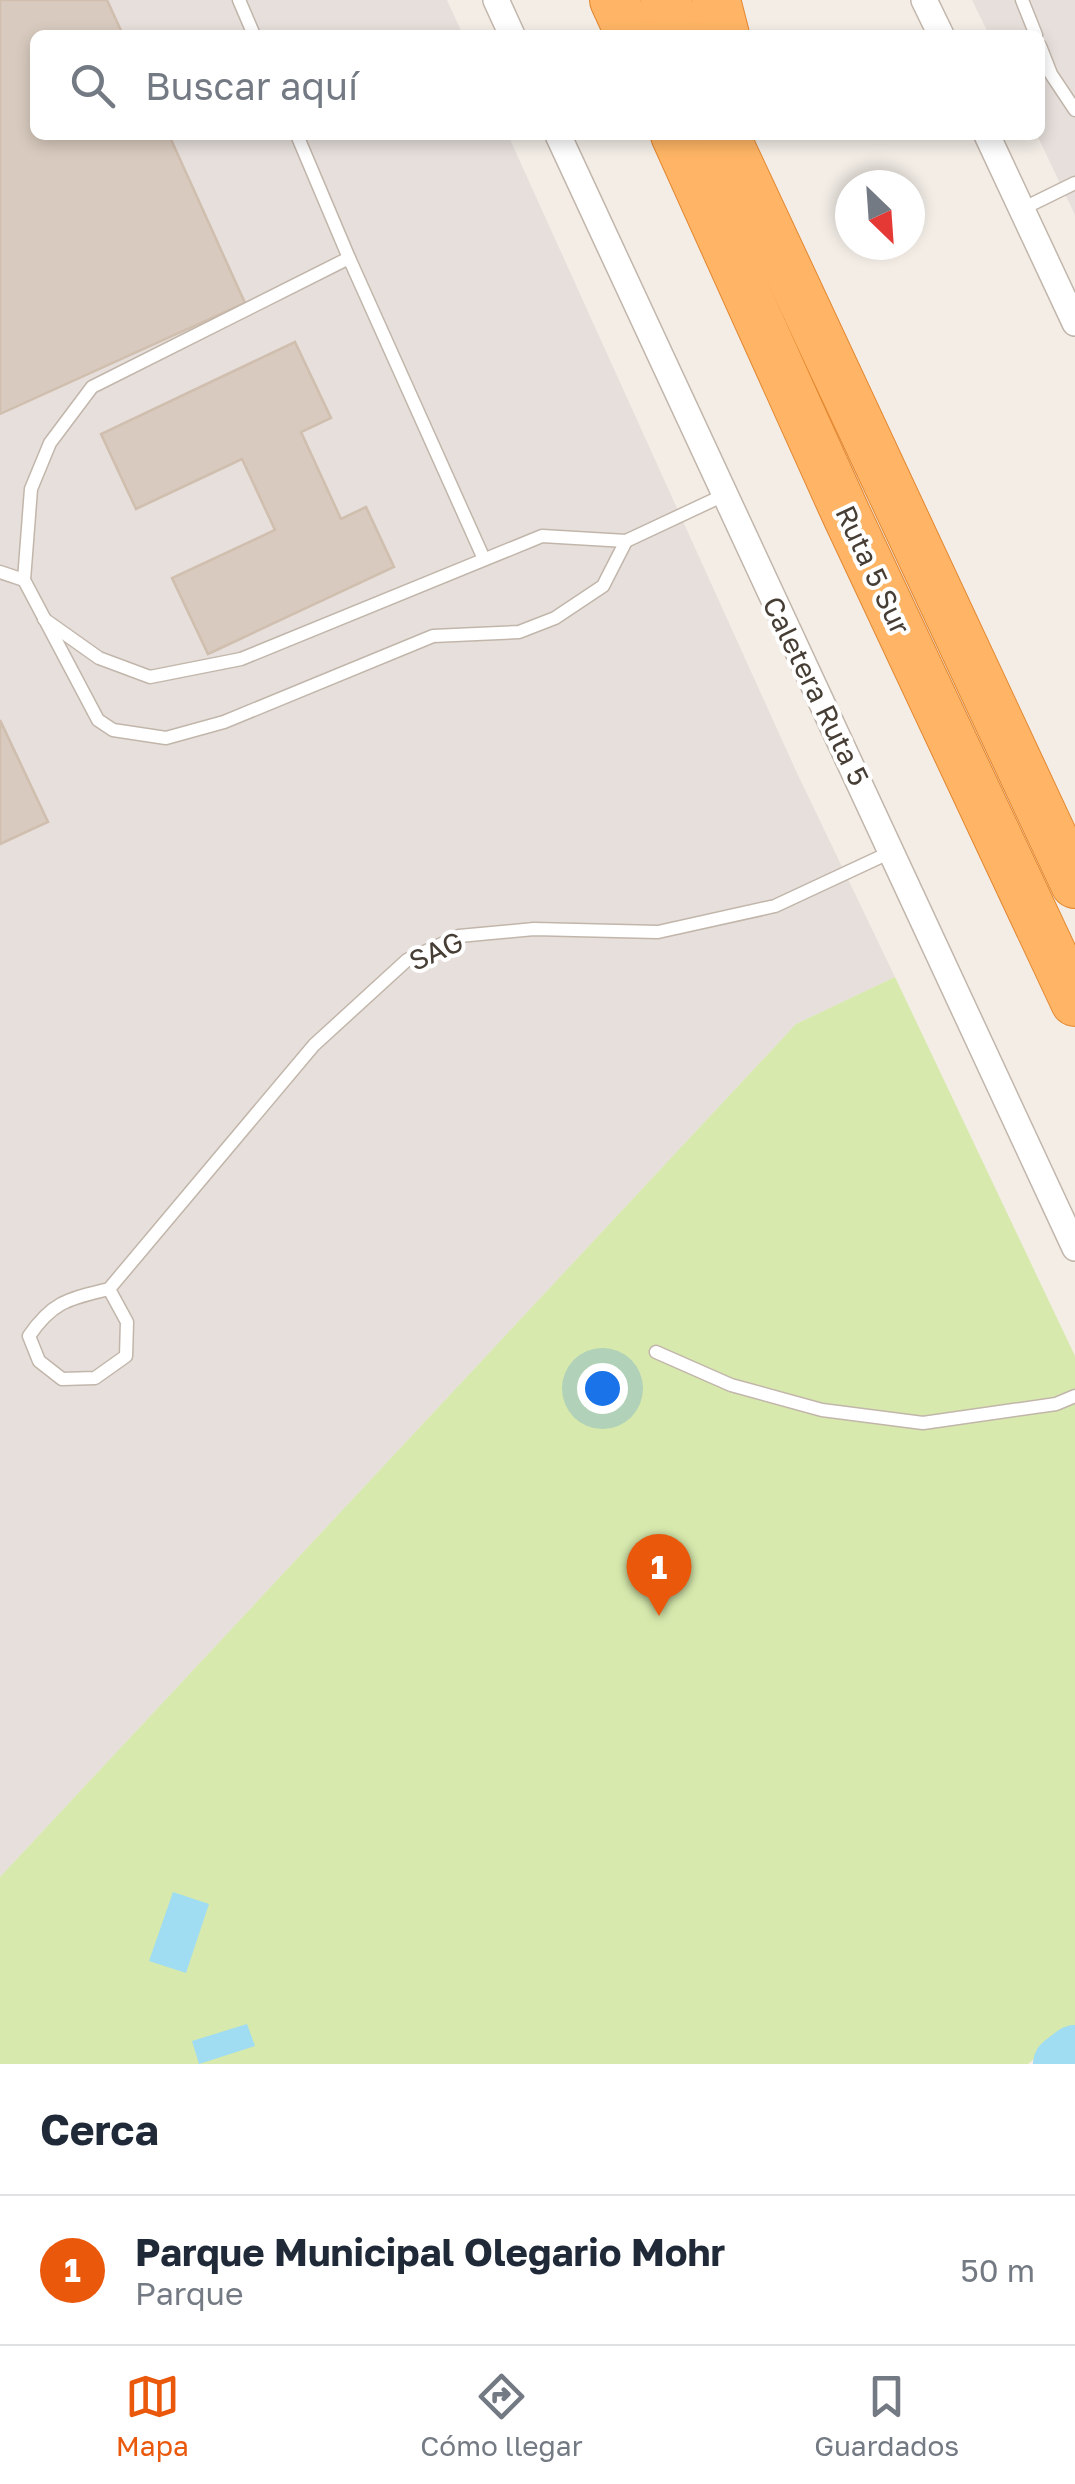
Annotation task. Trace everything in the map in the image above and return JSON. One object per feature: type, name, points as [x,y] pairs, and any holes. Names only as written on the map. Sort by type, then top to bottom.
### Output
[{"type":"highway","points":[[614,0],[628,30]]},
{"type":"highway","points":[[666,0],[679,30]]},
{"type":"highway","points":[[716,0],[724,30]]},
{"type":"highway","name":"Ruta 5 Sur","points":[[677,140],[846,514],[1075,1002]]},
{"type":"highway","name":"Ruta 5 Sur","points":[[727,140],[1075,884]]},
{"type":"highway","points":[[745,140],[752,195]]},
{"type":"street","points":[[496,0],[510,30]]},
{"type":"street","points":[[924,0],[939,30]]},
{"type":"street","name":"Caletera Ruta 5","points":[[560,140],[722,496],[892,851],[1075,1248]]},
{"type":"street","points":[[989,140],[1075,323]]},
{"type":"lane","points":[[240,0],[252,30]]},
{"type":"lane","points":[[1022,0],[1034,30]]},
{"type":"lane","points":[[1045,59],[1075,110]]},
{"type":"lane","points":[[299,140],[484,558]]},
{"type":"lane","points":[[1022,209],[1075,184]]},
{"type":"lane","points":[[349,258],[92,387],[50,443],[31,490],[24,580],[98,720],[113,730],[166,738],[224,722],[432,636],[519,632],[555,618],[603,586],[626,541]]},
{"type":"lane","points":[[42,618],[99,658],[150,677],[240,659],[542,536],[626,541],[722,496]]},
{"type":"lane","points":[[0,572],[24,580]]},
{"type":"lane","name":"SAG","points":[[108,1290],[314,1045],[407,960],[459,936],[534,929],[658,932],[775,906],[892,851]]},
{"type":"lane","points":[[108,1290],[127,1322],[126,1356],[95,1378],[62,1379],[39,1362],[29,1336],[44,1314],[66,1299],[108,1290]]},
{"type":"lane","points":[[656,1352],[732,1385],[822,1410],[923,1423],[1056,1404],[1075,1396]]},
{"type":"shaded area","points":[[0,0],[447,0],[461,30],[30,30],[30,140],[510,140],[797,773],[895,977],[796,1024],[0,1877]]},
{"type":"shaded area","points":[[972,0],[1075,0],[1075,215],[1039,140],[1045,140],[1045,30],[987,30]]},
{"type":"green space","points":[[895,977],[1075,1356],[1075,2025],[1028,2064],[0,2064],[0,1877],[796,1024]]},
{"type":"water","points":[[173,1892],[209,1904],[186,1973],[149,1961]]},
{"type":"water","points":[[247,2024],[255,2046],[199,2064],[192,2041]]},
{"type":"building","points":[[0,0],[107,0],[121,30],[30,30],[30,140],[171,140],[245,303],[0,414]]},
{"type":"building","points":[[295,342],[331,418],[301,432],[341,519],[366,507],[394,567],[208,654],[172,578],[275,530],[242,459],[136,509],[101,434]]},
{"type":"building","points":[[0,720],[48,822],[0,844]]},
{"type":"waterway","points":[[1062,2064],[1075,2054]]},
{"type":"place","name":"Parque Municipal Olegario Mohr","points":[[659,1616]]}]
